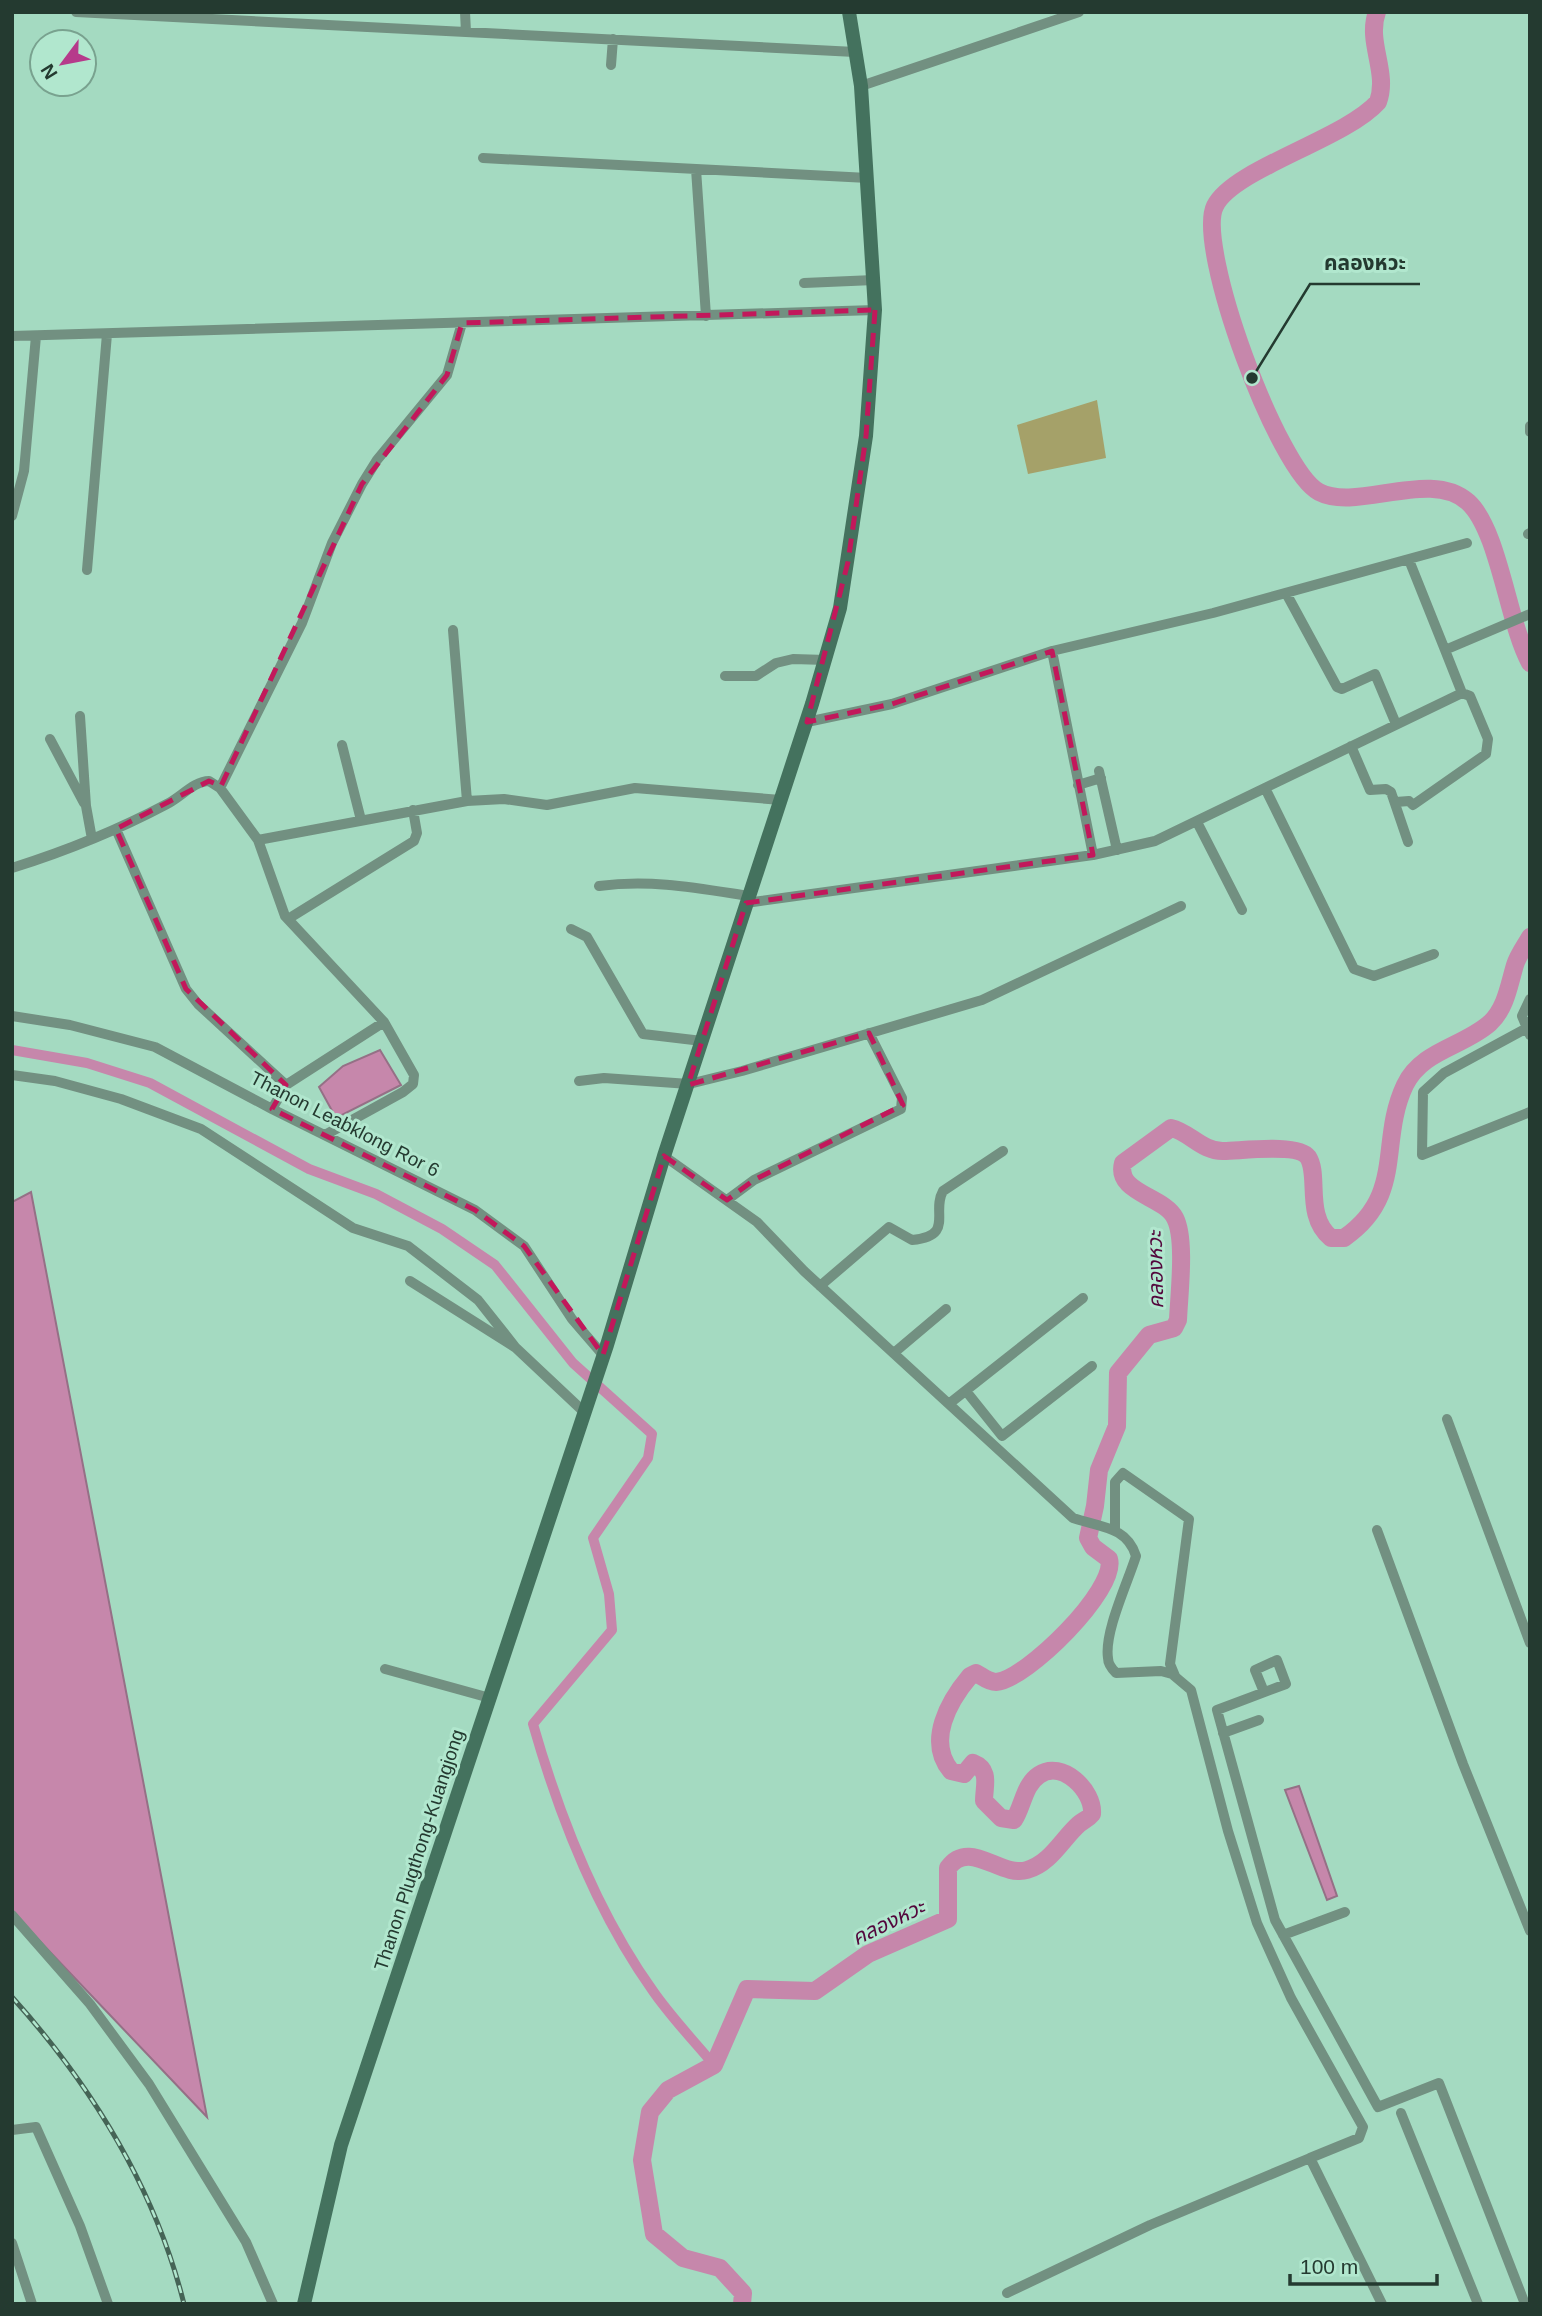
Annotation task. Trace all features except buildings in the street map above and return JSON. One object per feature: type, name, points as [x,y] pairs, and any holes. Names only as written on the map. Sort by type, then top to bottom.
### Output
[{"type":"street","points":[[76,12],[855,52]]},
{"type":"street","points":[[465,12],[467,32]]},
{"type":"street","name":"Thanon Plugthong-Kuangjong","points":[[304,2304],[341,2145],[603,1355],[664,1156],[807,722],[840,608],[866,436],[875,310],[861,86],[849,12]]},
{"type":"street","points":[[861,86],[1079,12]]},
{"type":"street","points":[[611,65],[613,39]]},
{"type":"street","points":[[483,158],[868,178]]},
{"type":"street","points":[[696,169],[706,316]]},
{"type":"street","points":[[804,283],[874,280]]},
{"type":"street","points":[[12,336],[875,310]]},
{"type":"street","points":[[220,788],[302,623],[332,543],[362,484],[377,460],[447,375],[462,323]]},
{"type":"street","points":[[87,570],[107,334]]},
{"type":"street","points":[[12,516],[24,471],[36,336]]},
{"type":"street","points":[[1530,426],[1530,432]]},
{"type":"street","points":[[807,722],[892,704],[1052,651],[1286,593],[1467,543]]},
{"type":"street","points":[[1409,560],[1462,693]]},
{"type":"street","points":[[1286,593],[1338,687],[1342,689],[1375,674],[1395,724]]},
{"type":"street","points":[[1444,650],[1528,614]]},
{"type":"street","points":[[453,630],[467,801]]},
{"type":"street","points":[[1052,651],[1093,855]]},
{"type":"street","points":[[725,676],[756,676],[776,663],[793,659],[826,660]]},
{"type":"street","points":[[599,886],[659,881],[675,887],[748,899],[1117,850],[1155,841],[1462,693],[1470,696],[1488,738],[1486,754],[1413,805],[1409,801],[1396,802]]},
{"type":"street","points":[[80,716],[86,806],[92,839]]},
{"type":"street","points":[[50,739],[86,806]]},
{"type":"street","points":[[342,744],[361,820]]},
{"type":"street","points":[[1351,746],[1370,790],[1388,789],[1396,802],[1408,842]]},
{"type":"street","points":[[1078,785],[1100,775],[1117,850]]},
{"type":"street","points":[[12,868],[116,829],[170,803],[201,782],[209,781],[220,788],[258,840],[279,904],[288,919],[384,1022],[414,1075],[413,1084],[325,1135]]},
{"type":"street","points":[[258,840],[467,801],[504,799],[547,806],[635,788],[781,800]]},
{"type":"street","points":[[1265,789],[1354,970],[1374,976],[1434,954]]},
{"type":"street","points":[[288,919],[414,841],[417,833],[413,810]]},
{"type":"street","points":[[1197,822],[1242,909]]},
{"type":"street","points":[[116,829],[186,989],[198,1004],[286,1085]]},
{"type":"street","points":[[579,1081],[604,1078],[689,1084],[982,1000],[1181,905]]},
{"type":"street","points":[[571,929],[587,937],[643,1034],[702,1041]]},
{"type":"street","points":[[1530,999],[1522,1017],[1528,1031],[1444,1073],[1423,1092],[1422,1155],[1530,1112]]},
{"type":"street","name":"Thanon Leabklong Ror 6","points":[[12,1016],[138,1040],[175,1055],[272,1110],[475,1210],[524,1246],[572,1319],[603,1355]]},
{"type":"street","points":[[272,1110],[286,1085],[384,1022]]},
{"type":"street","points":[[727,1200],[754,1180],[901,1109],[902,1098],[869,1033]]},
{"type":"street","points":[[12,1075],[55,1081],[99,1092],[201,1129],[354,1228],[408,1246],[478,1300],[516,1348],[583,1411]]},
{"type":"street","points":[[820,1286],[889,1227],[912,1240],[937,1230],[941,1222],[939,1201],[943,1191],[1003,1151]]},
{"type":"street","points":[[664,1156],[765,1229],[820,1286],[895,1352],[1002,1455],[1080,1520],[1113,1529],[1132,1544],[1136,1556],[1109,1640],[1107,1658],[1110,1666],[1116,1673],[1161,1671],[1175,1676],[1196,1698],[1228,1831],[1273,1961],[1363,2127],[1361,2137],[1060,2264],[1007,2293]]},
{"type":"street","points":[[410,1281],[516,1348]]},
{"type":"street","points":[[950,1404],[1083,1298]]},
{"type":"street","points":[[895,1352],[946,1309]]},
{"type":"street","points":[[966,1391],[1002,1436],[1092,1366]]},
{"type":"street","points":[[1447,1419],[1530,1643]]},
{"type":"street","points":[[1113,1529],[1115,1482],[1123,1473],[1189,1519],[1170,1664],[1175,1676]]},
{"type":"street","points":[[1377,1530],[1463,1764],[1530,1931]]},
{"type":"street","points":[[385,1669],[490,1698]]},
{"type":"street","points":[[1264,1692],[1217,1710],[1275,1920],[1378,2107],[1439,2083],[1525,2304]]},
{"type":"street","points":[[1223,1733],[1259,1720]]},
{"type":"street","points":[[1283,1935],[1345,1912]]},
{"type":"street","points":[[12,1915],[90,2004],[149,2084],[246,2242],[274,2304]]},
{"type":"street","points":[[1401,2113],[1478,2304]]},
{"type":"street","points":[[12,2130],[36,2127],[80,2226],[108,2304]]},
{"type":"street","points":[[1310,2158],[1382,2304]]},
{"type":"street","points":[[12,2243],[32,2304]]},
{"type":"highlighted area","points":[[875,310],[866,436],[848,562],[807,722],[892,704],[1052,651],[1093,855],[746,903],[688,1085],[869,1033],[903,1105],[754,1180],[727,1200],[664,1156],[603,1355],[524,1246],[475,1210],[272,1109],[286,1085],[186,989],[116,829],[209,781],[221,786],[362,484],[447,375],[462,323]]},
{"type":"shaded area","points":[[1097,400],[1106,458],[1028,474],[1017,425]]},
{"type":"shaded area","points":[[380,1050],[401,1085],[336,1118],[319,1087],[343,1066]]},
{"type":"shaded area","points":[[31,1192],[207,2117],[12,1912],[12,1202]]},
{"type":"shaded area","points":[[1299,1786],[1337,1896],[1327,1900],[1285,1790]]},
{"type":"waterway","name":"คลองหวะ","points":[[1377,12],[1374,34],[1381,80],[1378,102],[1341,129],[1243,179],[1226,192],[1215,206],[1212,229],[1217,265],[1228,309],[1263,403],[1302,475],[1319,492],[1335,497],[1434,489],[1453,493],[1468,502],[1479,515],[1488,533],[1515,625],[1530,663]]},
{"type":"waterway","name":"คลองหวะ","points":[[742,2304],[743,2293],[720,2268],[683,2258],[654,2234],[642,2160],[650,2112],[668,2090],[714,2065],[747,1989],[815,1991],[868,1954],[948,1919],[948,1868],[956,1860],[975,1858],[1007,1869],[1027,1870],[1050,1856],[1073,1830],[1092,1814],[1088,1796],[1075,1780],[1066,1774],[1048,1771],[1030,1784],[1014,1820],[1001,1818],[984,1801],[985,1779],[979,1766],[973,1763],[964,1774],[951,1771],[940,1747],[940,1734],[948,1709],[970,1676],[976,1673],[996,1682],[1028,1666],[1085,1611],[1108,1573],[1109,1559],[1093,1547],[1088,1538],[1099,1470],[1117,1426],[1118,1373],[1149,1335],[1174,1328],[1178,1320],[1181,1268],[1180,1239],[1175,1218],[1161,1204],[1126,1181],[1122,1173],[1123,1163],[1171,1128],[1216,1150],[1281,1149],[1302,1153],[1308,1157],[1311,1165],[1318,1219],[1331,1238],[1344,1238],[1363,1221],[1376,1204],[1388,1167],[1397,1106],[1412,1073],[1432,1056],[1490,1023],[1500,1010],[1516,961],[1530,937]]},
{"type":"waterway","points":[[12,1050],[87,1063],[150,1083],[309,1169],[376,1194],[442,1229],[495,1265],[573,1363],[652,1434],[648,1458],[593,1538],[609,1594],[612,1630],[533,1724],[568,1828],[615,1930],[660,2001],[714,2065]]},
{"type":"railway","points":[[12,1997],[68,2066],[117,2140],[156,2219],[184,2304]]},
{"type":"place","name":"คลองหวะ","points":[[1252,378]]}]
